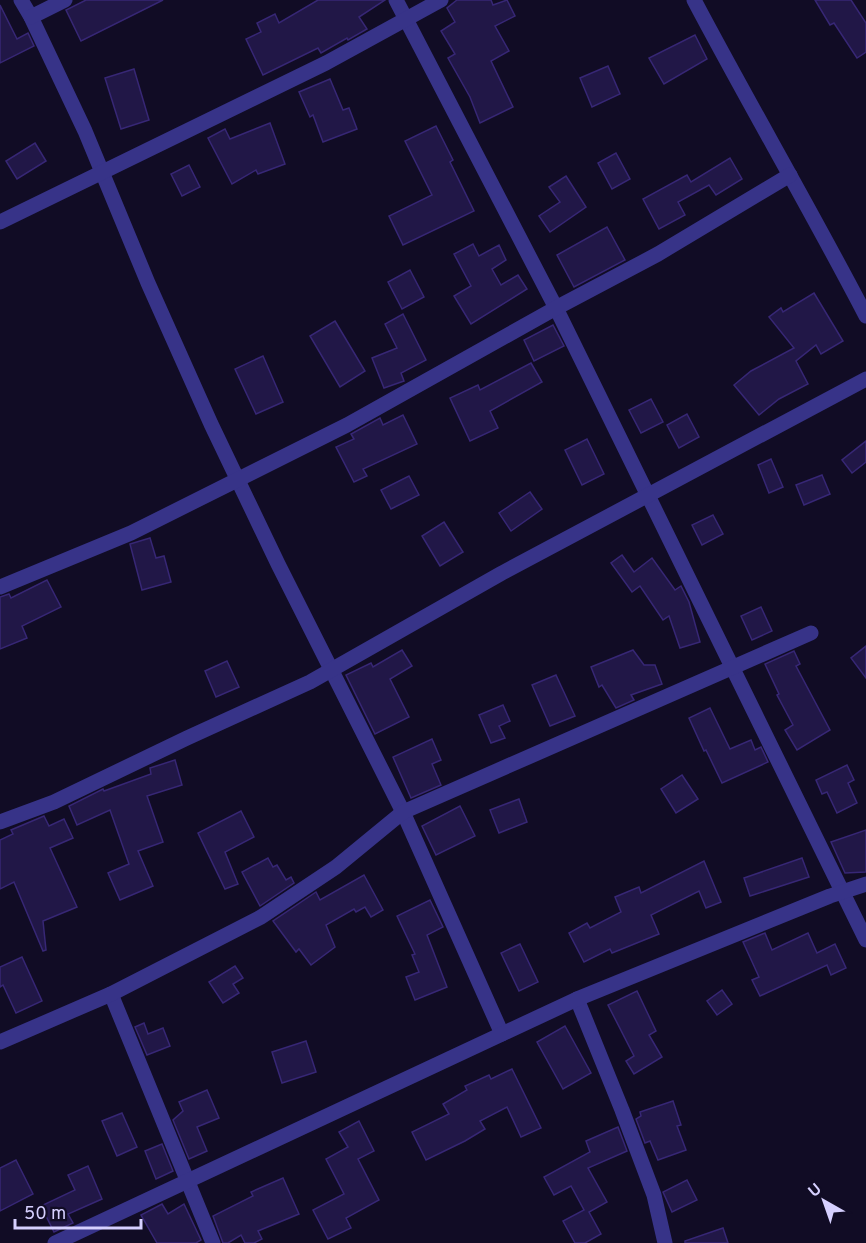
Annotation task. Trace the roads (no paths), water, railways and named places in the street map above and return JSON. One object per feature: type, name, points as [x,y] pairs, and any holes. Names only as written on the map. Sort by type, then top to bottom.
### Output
[{"type":"street","points":[[21,0],[103,172],[148,283],[238,480],[403,812],[502,1034]]},
{"type":"street","points":[[31,17],[65,0]]},
{"type":"street","points":[[396,0],[649,494],[866,940]]},
{"type":"street","points":[[0,222],[326,63],[441,0]]},
{"type":"street","points":[[693,0],[827,241],[866,316]]},
{"type":"street","points":[[0,587],[131,533],[347,425],[555,308],[658,254],[790,175]]},
{"type":"street","points":[[0,822],[54,802],[332,670],[502,573],[866,379]]},
{"type":"street","points":[[0,1042],[111,994],[277,908],[336,867],[403,812],[811,633]]},
{"type":"street","points":[[55,1243],[577,999],[866,884]]},
{"type":"street","points":[[111,994],[213,1243]]},
{"type":"street","points":[[577,999],[654,1195],[665,1243]]}]
